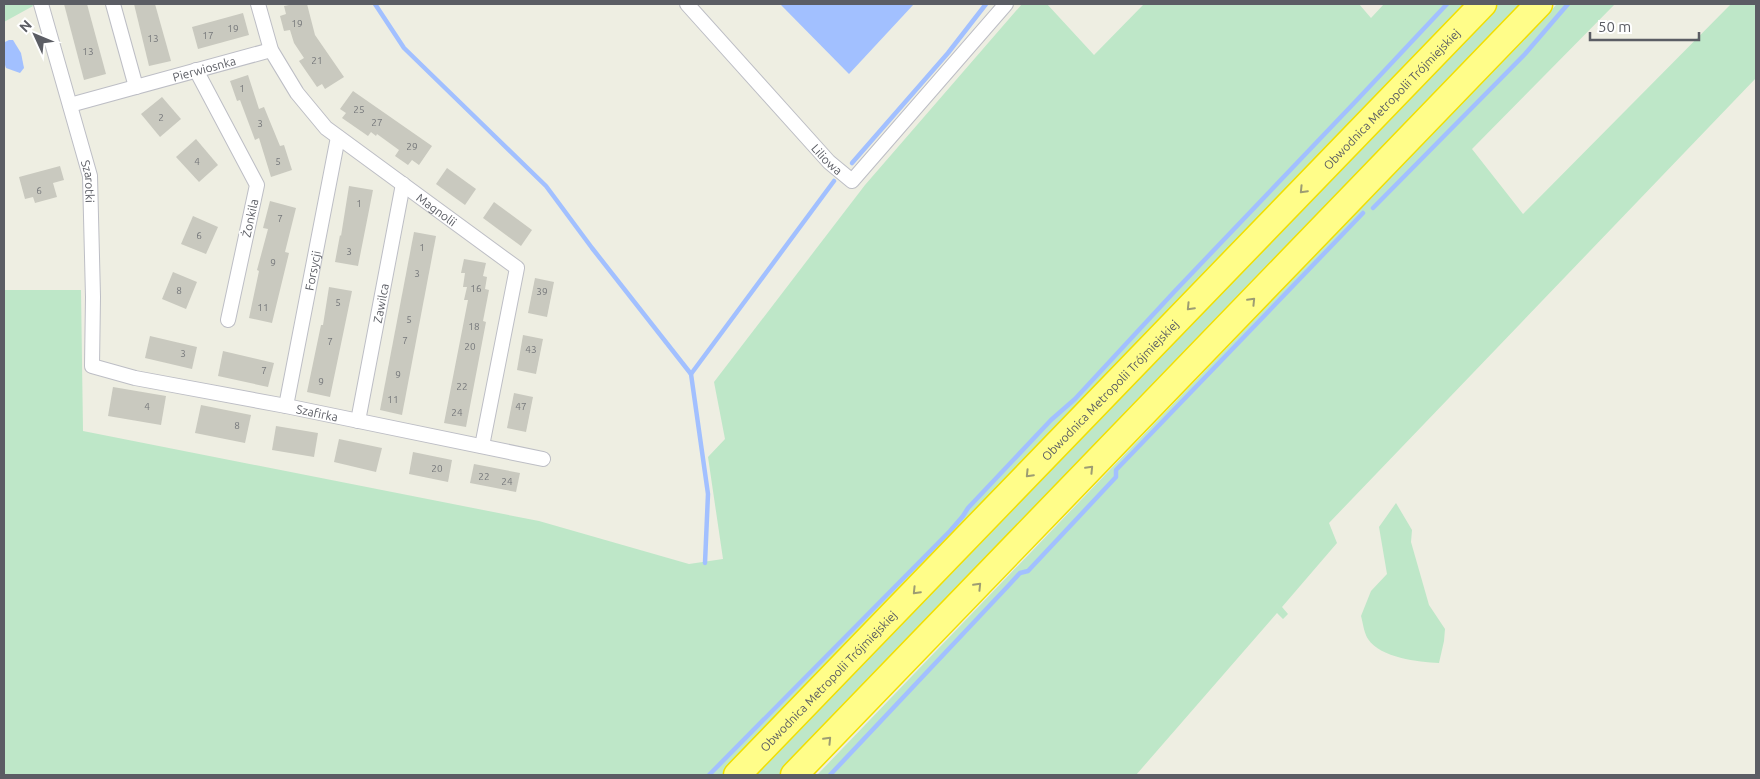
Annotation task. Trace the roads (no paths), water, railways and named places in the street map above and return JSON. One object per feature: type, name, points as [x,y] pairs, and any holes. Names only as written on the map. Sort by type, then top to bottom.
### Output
[{"type":"highway","name":"Obwodnica Metropolii Trójmiejskiej","points":[[737,775],[1483,4]]},
{"type":"highway","points":[[794,775],[1539,4]]},
{"type":"street","name":"Szarotki","points":[[41,4],[90,176],[93,297],[92,366]]},
{"type":"street","points":[[113,4],[136,87]]},
{"type":"street","name":"Magnolii","points":[[258,4],[271,50],[297,93],[326,128],[517,268],[482,446]]},
{"type":"street","name":"Liliowa","points":[[687,4],[830,162],[852,181],[1006,4]]},
{"type":"street","name":"Pierwiosnka","points":[[70,105],[271,50]]},
{"type":"street","name":"Żonkila","points":[[196,70],[257,184],[228,320]]},
{"type":"street","name":"Forsycji","points":[[286,406],[338,137]]},
{"type":"street","name":"Zawilca","points":[[358,421],[403,184]]},
{"type":"street","name":"Szafirka","points":[[92,366],[135,378],[286,406],[543,459]]},
{"type":"water","points":[[780,4],[914,4],[849,74]]},
{"type":"water","points":[[13,40],[21,53],[24,68],[20,73],[6,68],[3,48],[5,42]]},
{"type":"waterway","points":[[375,4],[404,48],[546,186],[691,374]]},
{"type":"waterway","points":[[852,163],[948,53],[986,4]]},
{"type":"waterway","points":[[709,775],[950,531],[968,508],[1051,420],[1075,399],[1447,4]]},
{"type":"waterway","points":[[1373,208],[1525,54],[1568,4]]},
{"type":"waterway","points":[[705,563],[708,494],[691,374],[834,181]]},
{"type":"waterway","points":[[830,775],[1020,573],[1028,571],[1116,477],[1116,470],[1363,213]]}]
